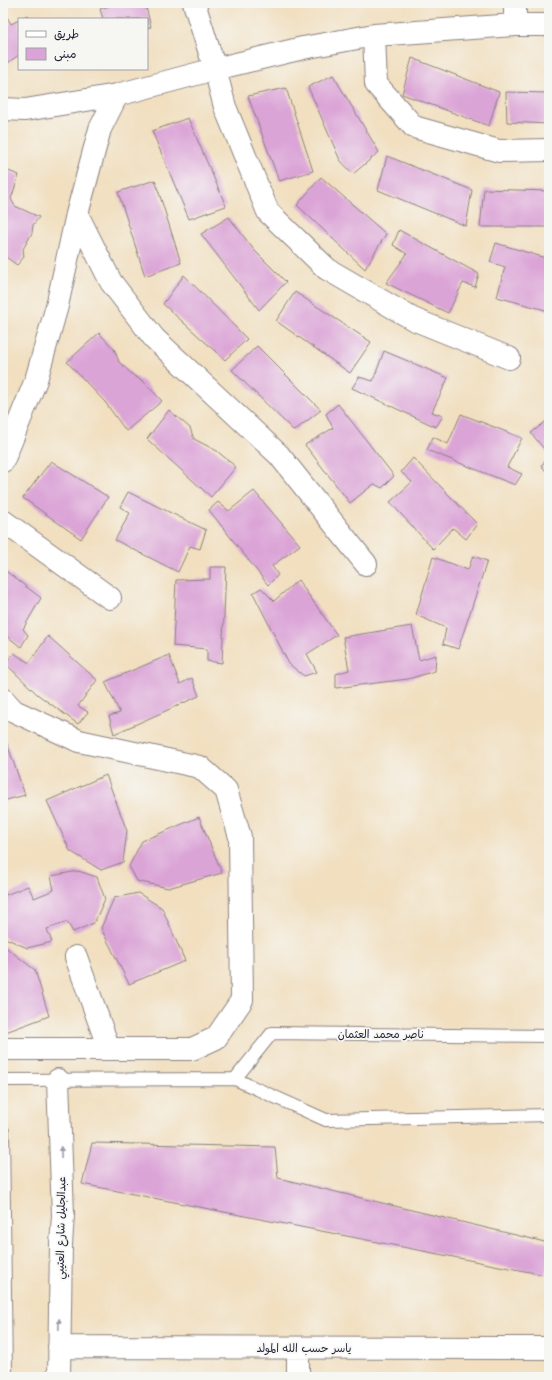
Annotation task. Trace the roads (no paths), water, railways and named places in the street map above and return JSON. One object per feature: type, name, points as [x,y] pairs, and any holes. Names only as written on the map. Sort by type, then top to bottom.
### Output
[{"type":"street","points":[[194,3],[215,69],[225,107],[268,212],[327,269],[413,320],[509,358]]},
{"type":"street","points":[[515,3],[515,25]]},
{"type":"street","points":[[3,110],[25,110],[117,96],[215,69],[303,48],[374,35],[515,25],[549,25]]},
{"type":"street","points":[[374,35],[376,84],[414,127],[499,151],[549,150]]},
{"type":"street","points":[[3,461],[36,380],[57,306],[77,214],[100,129],[117,96]]},
{"type":"street","points":[[77,214],[111,282],[154,338],[279,455],[366,564]]},
{"type":"street","points":[[3,521],[110,598]]},
{"type":"street","points":[[3,699],[14,711],[79,741],[200,767],[226,790],[240,837],[242,1000],[216,1038],[192,1049],[3,1049]]},
{"type":"street","points":[[76,957],[109,1049]]},
{"type":"street","name":"عبدالجليل شارع العتيبي","points":[[58,1080],[63,1215],[61,1244],[59,1377]]},
{"type":"street","name":"ياسر حسب الله المولد","points":[[59,1347],[549,1348]]},
{"type":"street","points":[[298,1348],[298,1377]]},
{"type":"lane","name":"ناصر محمد العثمان","points":[[235,1079],[272,1033],[549,1036]]},
{"type":"lane","points":[[3,1080],[235,1079],[326,1120],[549,1115]]},
{"type":"lane","points":[[3,1131],[6,1377]]}]
